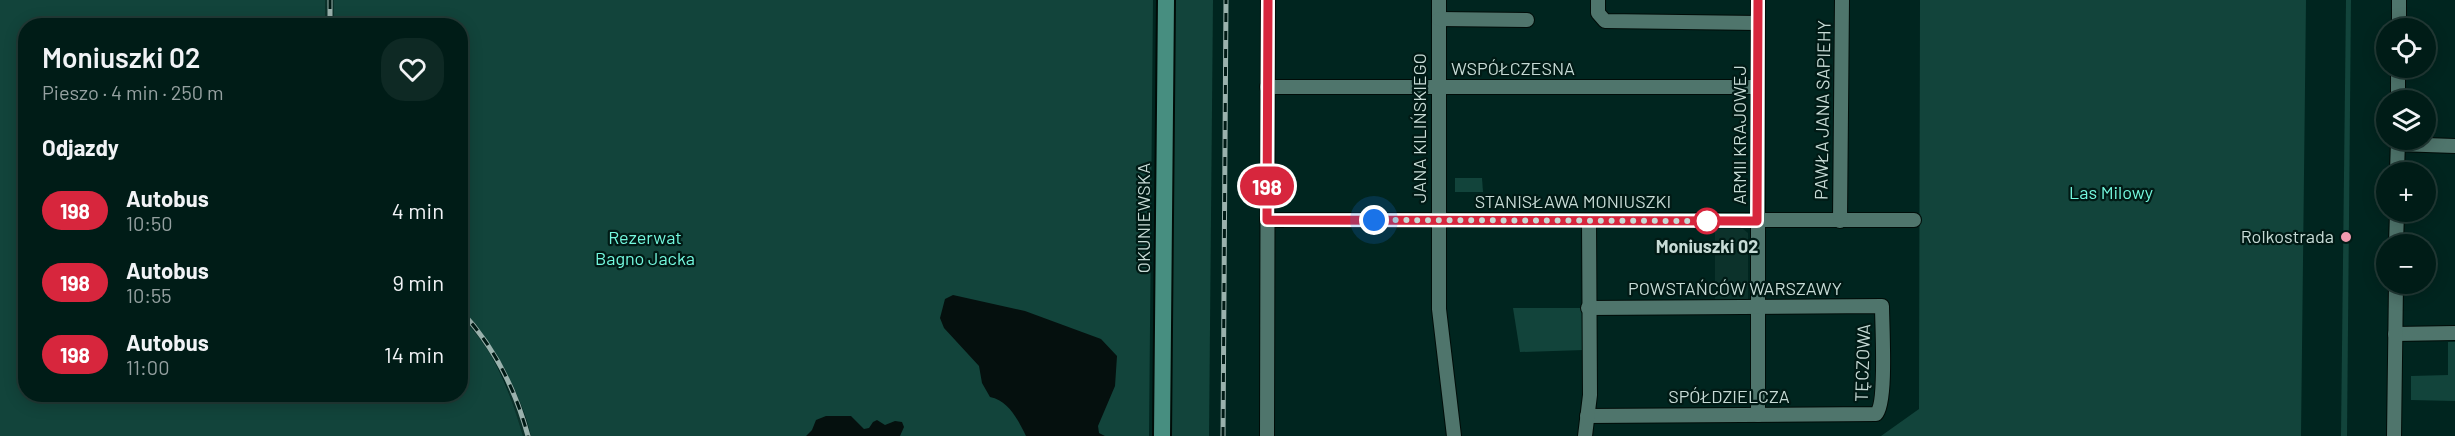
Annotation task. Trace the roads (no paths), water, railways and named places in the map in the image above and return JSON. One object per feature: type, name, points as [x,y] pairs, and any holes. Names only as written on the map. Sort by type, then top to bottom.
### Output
[{"type":"main road","name":"OKUNIEWSKA","points":[[1162,436],[1166,0]]},
{"type":"street","points":[[1267,436],[1268,0]]},
{"type":"street","name":"JANA KILIŃSKIEGO","points":[[1439,0],[1439,309],[1454,436]]},
{"type":"street","points":[[1598,0],[1598,13],[1601,18],[1608,21],[1758,23]]},
{"type":"street","name":"ARMII KRAJOWEJ","points":[[1758,0],[1758,415]]},
{"type":"street","name":"PAWŁA JANA SAPIEHY","points":[[1840,221],[1842,0]]},
{"type":"street","points":[[2399,0],[2399,18]]},
{"type":"street","points":[[1439,19],[1527,20]]},
{"type":"street","name":"WSPÓŁCZESNA","points":[[1267,87],[1758,87]]},
{"type":"street","points":[[2436,145],[2455,146]]},
{"type":"street","name":"STANISŁAWA MONIUSZKI","points":[[1267,220],[1914,220]]},
{"type":"street","points":[[1585,436],[1590,396],[1589,220]]},
{"type":"street","points":[[2394,436],[2396,294]]},
{"type":"street","name":"POWSTAŃCÓW WARSZAWY","points":[[1588,308],[1882,306]]},
{"type":"street","name":"TĘCZOWA","points":[[1872,415],[1879,412],[1881,405],[1882,306]]},
{"type":"street","points":[[2395,334],[2455,333]]},
{"type":"street","name":"SPÓŁDZIELCZA","points":[[1587,416],[1872,415]]},
{"type":"railway","points":[[330,0],[330,18]]},
{"type":"railway","points":[[1223,436],[1226,0]]},
{"type":"railway","points":[[468,319],[502,368],[517,401],[528,436]]},
{"type":"place","name":"Moniuszki 02","points":[[1707,221]]},
{"type":"place","name":"Rolkostrada","points":[[2346,237]]},
{"type":"park label","name":"Las Milowy","points":[[2111,193]]},
{"type":"park label","name":"Rezerwat Bagno Jacka","points":[[645,248]]}]
